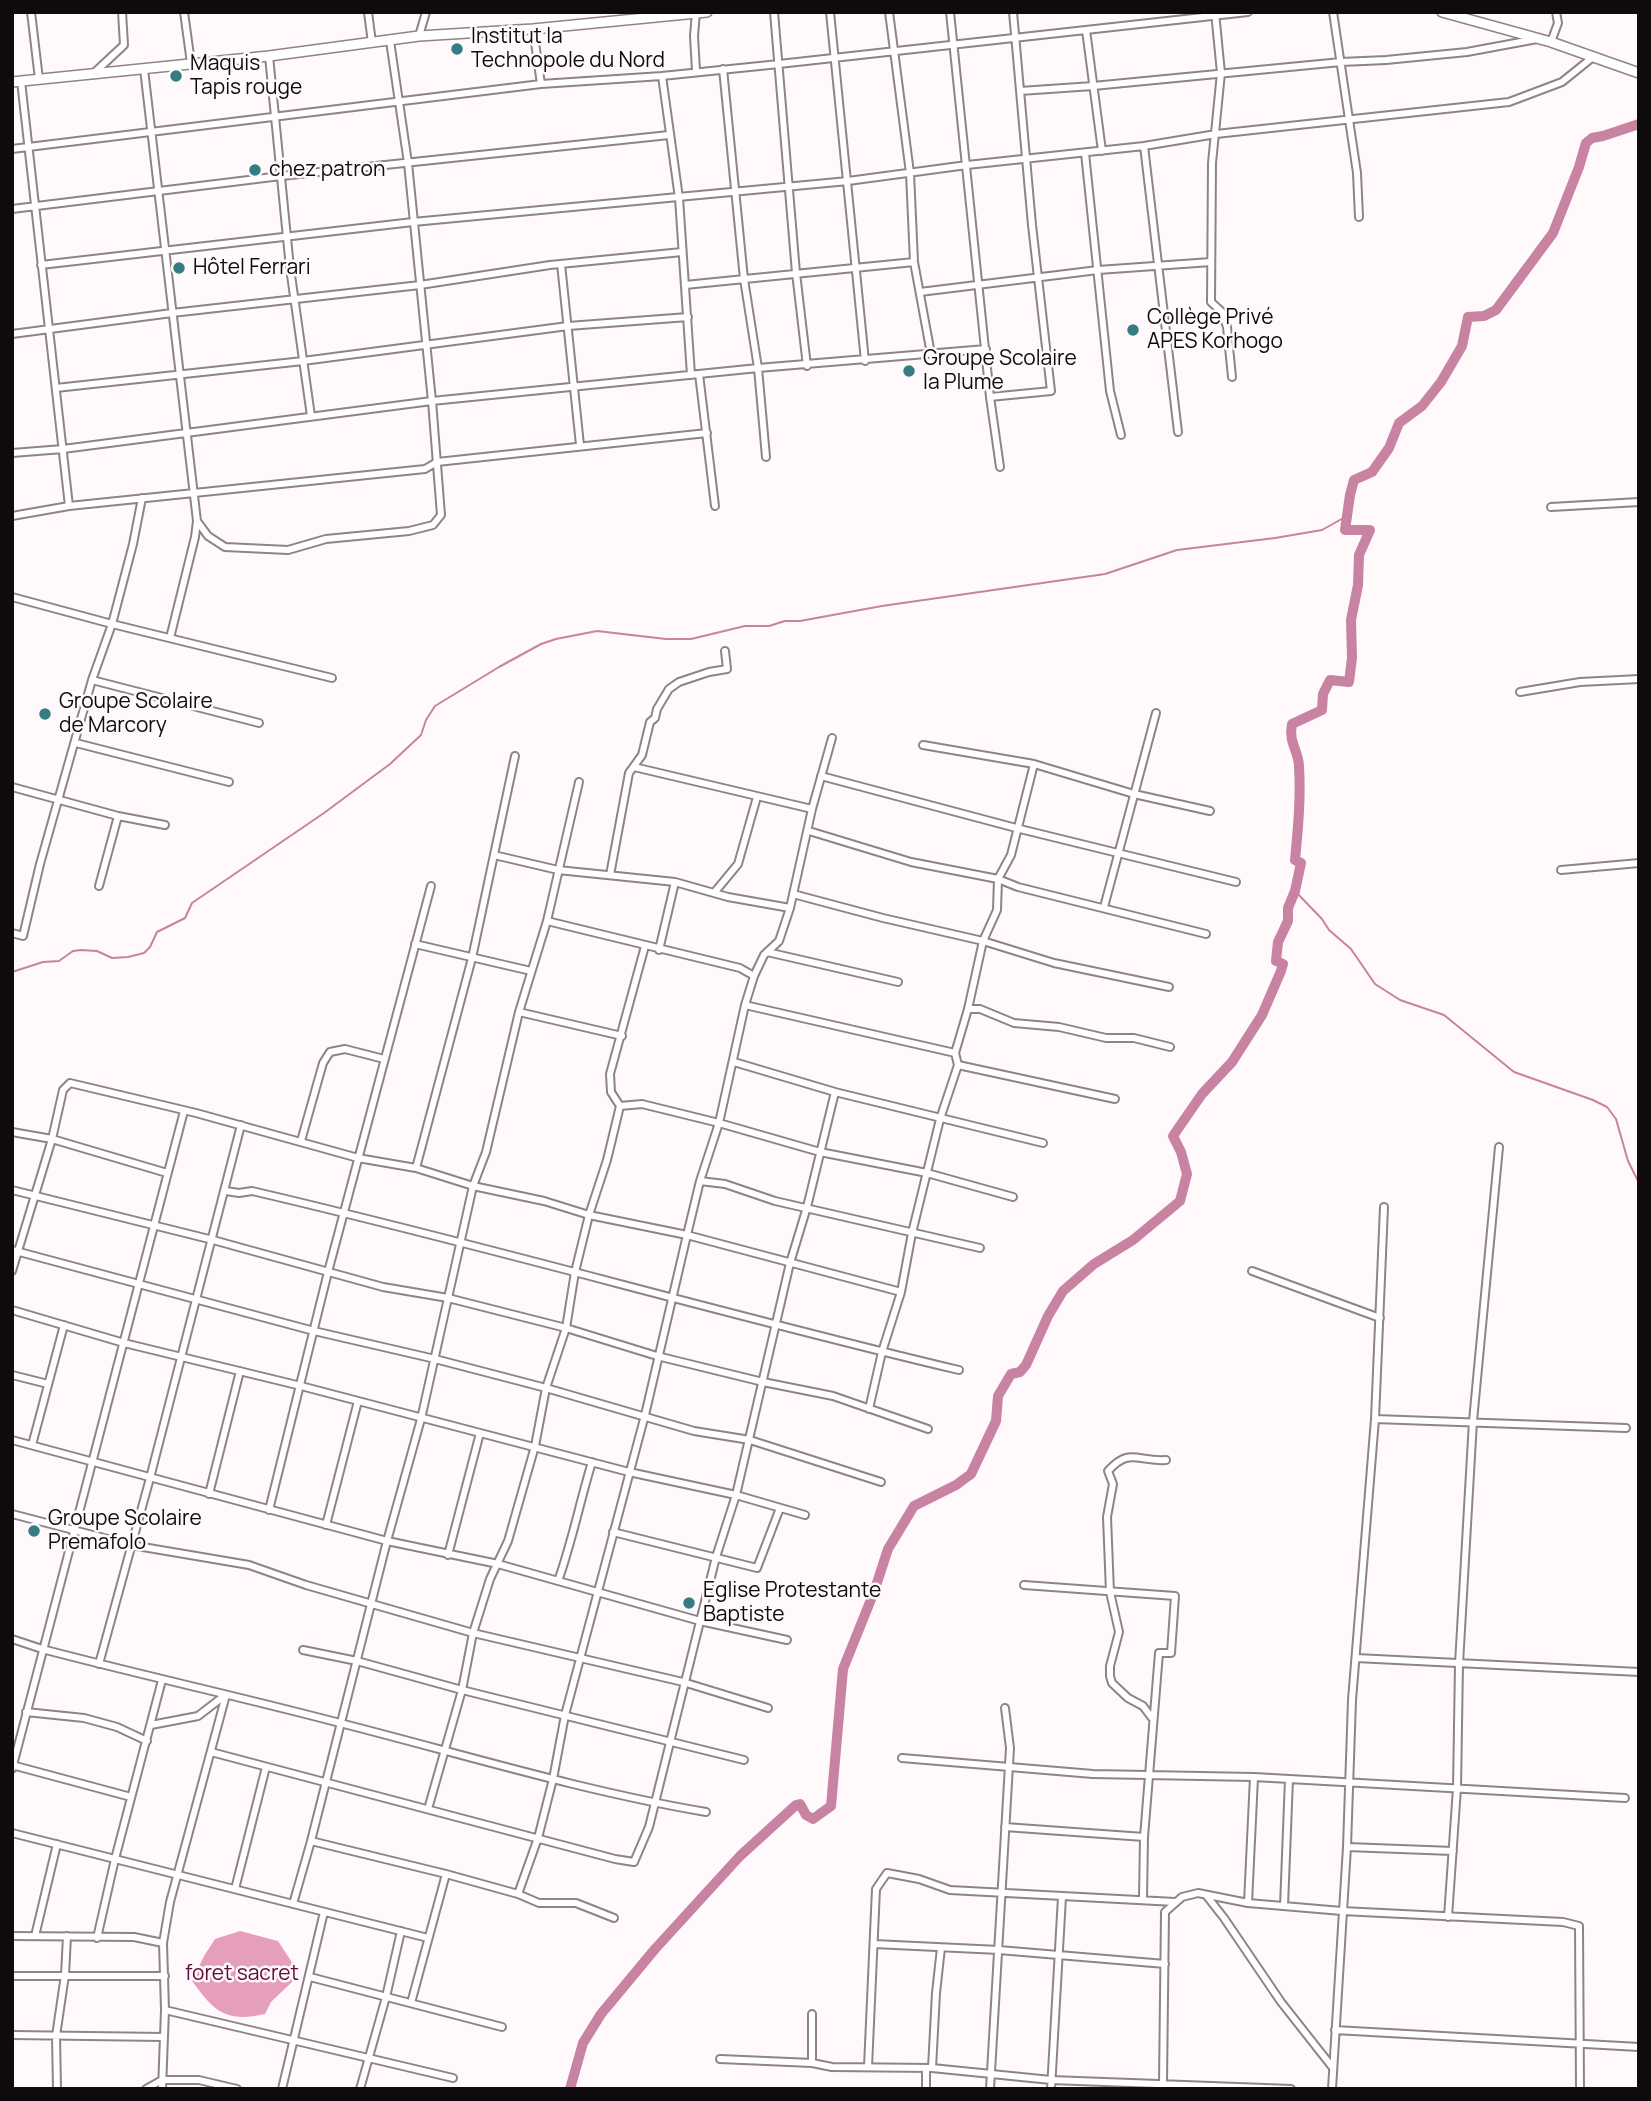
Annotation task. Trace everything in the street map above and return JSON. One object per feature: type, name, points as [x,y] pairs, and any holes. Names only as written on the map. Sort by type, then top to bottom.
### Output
[{"type":"street","points":[[31,12],[39,79]]},
{"type":"street","points":[[94,74],[124,46],[122,12]]},
{"type":"street","points":[[184,12],[191,63]]},
{"type":"street","points":[[368,12],[372,43]]},
{"type":"street","points":[[419,36],[426,12]]},
{"type":"street","points":[[69,506],[28,147],[17,82],[270,56],[419,36],[533,29],[707,12]]},
{"type":"street","points":[[774,12],[796,274],[807,366]]},
{"type":"street","points":[[830,12],[865,361]]},
{"type":"street","points":[[889,12],[910,173],[914,262],[931,354]]},
{"type":"street","points":[[950,12],[990,397],[1000,467]]},
{"type":"street","points":[[990,397],[1051,391],[1013,12]]},
{"type":"street","points":[[12,149],[541,84],[662,76],[1248,12]]},
{"type":"street","points":[[1333,12],[1357,173],[1359,217]]},
{"type":"street","points":[[1441,12],[1551,43],[1639,73]]},
{"type":"street","points":[[1551,43],[1558,23],[1556,12]]},
{"type":"street","points":[[696,13],[696,71]]},
{"type":"street","points":[[1215,14],[1222,73],[1212,163],[1211,302],[1222,313],[1227,327],[1233,377]]},
{"type":"street","points":[[533,29],[541,84]]},
{"type":"street","points":[[1086,30],[1102,151]]},
{"type":"street","points":[[1020,91],[1467,52],[1537,39]]},
{"type":"street","points":[[197,521],[208,536],[225,547],[288,550],[326,540],[409,531],[433,525],[441,515],[408,163],[390,41]]},
{"type":"street","points":[[270,56],[287,238],[311,416]]},
{"type":"street","points":[[41,265],[413,222],[848,181],[1143,146],[1216,134],[1509,102],[1562,82],[1593,57]]},
{"type":"street","points":[[144,69],[197,521],[170,638]]},
{"type":"street","points":[[723,69],[734,191],[758,368],[766,457]]},
{"type":"street","points":[[662,76],[680,198],[682,252],[695,375],[707,433],[715,506]]},
{"type":"street","points":[[12,209],[281,176],[669,135]]},
{"type":"street","points":[[1143,146],[1178,432]]},
{"type":"street","points":[[1085,153],[1110,391],[1121,435]]},
{"type":"street","points":[[12,334],[421,285],[561,264],[682,252]]},
{"type":"street","points":[[685,285],[914,262]]},
{"type":"street","points":[[920,292],[1098,270],[1211,262]]},
{"type":"street","points":[[561,264],[580,445]]},
{"type":"street","points":[[56,388],[427,346],[568,326],[688,317]]},
{"type":"street","points":[[12,453],[187,434],[432,401],[758,368],[986,349]]},
{"type":"street","points":[[12,516],[69,506],[425,469],[438,462],[707,433]]},
{"type":"street","points":[[12,933],[23,936],[40,864],[92,680],[112,624],[142,498]]},
{"type":"street","points":[[1551,508],[1639,502]]},
{"type":"street","points":[[12,597],[332,678]]},
{"type":"street","points":[[610,875],[629,773],[642,755],[650,722],[655,718],[657,709],[669,690],[679,682],[727,669],[725,651]]},
{"type":"street","points":[[1520,692],[1580,682],[1639,679]]},
{"type":"street","points":[[92,680],[259,723]]},
{"type":"street","points":[[1104,907],[1156,713]]},
{"type":"street","points":[[518,1894],[538,1838],[565,1715],[645,1415],[687,1235],[734,1062],[745,1005],[754,976],[767,951],[779,941],[790,908],[812,809],[832,738]]},
{"type":"street","points":[[76,743],[229,782]]},
{"type":"street","points":[[923,745],[1034,764],[1134,794],[1210,811]]},
{"type":"street","points":[[416,1168],[472,958],[515,756]]},
{"type":"street","points":[[869,1409],[882,1352],[901,1292],[912,1233],[940,1119],[958,1065],[955,1053],[983,941],[997,910],[998,879],[1012,855],[1016,828],[1034,764]]},
{"type":"street","points":[[634,767],[812,809]]},
{"type":"street","points":[[821,776],[1016,828],[1236,882]]},
{"type":"street","points":[[293,1904],[421,1419],[473,1186],[486,1152],[519,1012],[547,921],[579,782]]},
{"type":"street","points":[[12,787],[118,816],[165,825]]},
{"type":"street","points":[[714,892],[738,864],[757,797]]},
{"type":"street","points":[[99,886],[118,816]]},
{"type":"street","points":[[809,831],[911,862],[998,879],[1018,887],[1206,934]]},
{"type":"street","points":[[494,855],[558,870],[675,881],[790,908]]},
{"type":"street","points":[[1561,870],[1639,863]]},
{"type":"street","points":[[659,950],[675,881]]},
{"type":"street","points":[[270,1510],[328,1272],[431,886]]},
{"type":"street","points":[[793,894],[983,941],[1054,963],[1169,987]]},
{"type":"street","points":[[547,921],[743,968],[754,976]]},
{"type":"street","points":[[415,944],[531,971]]},
{"type":"street","points":[[428,1809],[462,1690],[473,1633],[490,1579],[508,1541],[535,1446],[545,1388],[566,1328],[575,1272],[620,1106],[609,1084],[645,946]]},
{"type":"street","points":[[767,951],[898,982]]},
{"type":"street","points":[[743,968],[760,966]]},
{"type":"street","points":[[745,1005],[955,1053]]},
{"type":"street","points":[[968,1009],[981,1009],[1014,1023],[1059,1027],[1106,1038],[1134,1038],[1170,1047]]},
{"type":"street","points":[[519,1012],[622,1035]]},
{"type":"street","points":[[301,1141],[323,1063],[330,1052],[345,1049],[384,1059]]},
{"type":"street","points":[[734,1062],[835,1092],[1043,1143]]},
{"type":"street","points":[[958,1065],[1115,1098]]},
{"type":"street","points":[[12,1271],[15,1250],[52,1139],[63,1090],[70,1083],[242,1125],[358,1157],[416,1168],[473,1186],[544,1201],[589,1215],[687,1235],[901,1292]]},
{"type":"street","points":[[211,1752],[615,1859],[635,1862],[649,1826],[683,1682],[716,1557],[736,1495],[790,1263],[807,1207],[835,1092]]},
{"type":"street","points":[[620,1106],[642,1104],[820,1152],[927,1173],[1013,1198]]},
{"type":"street","points":[[131,1797],[13,1766],[124,1343],[152,1225],[184,1111]]},
{"type":"street","points":[[99,1664],[242,1125]]},
{"type":"street","points":[[12,1132],[52,1139],[167,1174]]},
{"type":"street","points":[[1448,1917],[1457,1788],[1459,1664],[1474,1421],[1482,1307],[1499,1147]]},
{"type":"street","points":[[701,1181],[726,1184],[775,1200],[980,1248]]},
{"type":"street","points":[[12,1190],[213,1240],[383,1287],[448,1298],[566,1328],[657,1356],[833,1396],[928,1429]]},
{"type":"street","points":[[226,1191],[252,1191],[344,1212],[776,1326],[959,1370]]},
{"type":"street","points":[[1332,2089],[1347,1847],[1348,1782],[1375,1419],[1384,1207]]},
{"type":"street","points":[[15,1250],[314,1331],[545,1388],[694,1431],[750,1440],[881,1482]]},
{"type":"street","points":[[1252,1271],[1380,1318]]},
{"type":"street","points":[[12,1310],[124,1343],[301,1386],[629,1472],[736,1495],[805,1515]]},
{"type":"street","points":[[32,1445],[64,1325]]},
{"type":"street","points":[[209,1494],[240,1371]]},
{"type":"street","points":[[12,1375],[48,1384]]},
{"type":"street","points":[[326,1525],[358,1401]]},
{"type":"street","points":[[1375,1419],[1626,1428]]},
{"type":"street","points":[[448,1555],[480,1433]]},
{"type":"street","points":[[12,1440],[387,1541],[498,1564],[701,1621],[786,1640]]},
{"type":"street","points":[[1152,1718],[1143,1706],[1128,1698],[1112,1683],[1110,1676],[1119,1632],[1110,1592],[1107,1517],[1113,1484],[1108,1471],[1127,1456],[1149,1461],[1166,1460]]},
{"type":"street","points":[[558,1581],[592,1462]]},
{"type":"street","points":[[613,1532],[757,1568],[780,1508]]},
{"type":"street","points":[[12,1514],[131,1545],[249,1565],[306,1585],[473,1633],[683,1682],[768,1708]]},
{"type":"street","points":[[1024,1585],[1175,1596],[1171,1653],[1158,1653],[1144,1837],[1143,1898]]},
{"type":"street","points":[[12,1639],[99,1664],[340,1723],[444,1752],[654,1803],[706,1812]]},
{"type":"street","points":[[303,1650],[357,1661],[669,1743],[744,1760]]},
{"type":"street","points":[[1356,1658],[1639,1672]]},
{"type":"street","points":[[97,1938],[162,1680]]},
{"type":"street","points":[[151,1725],[198,1716],[226,1695]]},
{"type":"street","points":[[162,2089],[165,2010],[163,1943],[170,1902],[226,1695]]},
{"type":"street","points":[[990,2089],[1010,1748],[1005,1708]]},
{"type":"street","points":[[26,1712],[83,1718],[117,1727],[148,1741]]},
{"type":"street","points":[[902,1758],[1093,1774],[1255,1777],[1625,1798]]},
{"type":"street","points":[[235,1889],[265,1767]]},
{"type":"street","points":[[1248,1903],[1255,1777]]},
{"type":"street","points":[[1284,1906],[1290,1779]]},
{"type":"street","points":[[1005,1828],[1144,1837]]},
{"type":"street","points":[[12,1833],[428,1938]]},
{"type":"street","points":[[311,1841],[446,1874],[518,1894],[539,1903],[576,1903],[614,1918]]},
{"type":"street","points":[[34,1936],[58,1844]]},
{"type":"street","points":[[1347,1847],[1453,1851]]},
{"type":"street","points":[[868,2067],[876,1889],[887,1872],[950,1890],[1062,1897],[1143,1898],[1175,1902]]},
{"type":"street","points":[[411,2003],[446,1874]]},
{"type":"street","points":[[1205,1894],[1281,2002],[1333,2068]]},
{"type":"street","points":[[1163,2084],[1165,1912],[1175,1902],[1190,1895],[1205,1894],[1248,1903],[1342,1911],[1563,1922],[1579,1926],[1580,2089]]},
{"type":"street","points":[[1051,2089],[1062,1897]]},
{"type":"street","points":[[282,2089],[324,1912]]},
{"type":"street","points":[[360,2089],[401,1931]]},
{"type":"street","points":[[12,1936],[134,1937],[163,1943]]},
{"type":"street","points":[[57,2089],[56,2036],[65,1975],[67,1936]]},
{"type":"street","points":[[874,1944],[1165,1964]]},
{"type":"street","points":[[926,2089],[941,1948]]},
{"type":"street","points":[[12,1976],[165,1976]]},
{"type":"street","points":[[310,1977],[502,2027]]},
{"type":"street","points":[[165,2010],[453,2078]]},
{"type":"street","points":[[812,2014],[812,2063]]},
{"type":"street","points":[[1335,2030],[1639,2047]]},
{"type":"street","points":[[12,2035],[164,2037]]},
{"type":"street","points":[[720,2060],[812,2063],[832,2067],[929,2068],[1051,2080],[1291,2089]]},
{"type":"street","points":[[146,2089],[162,2080],[199,2080],[237,2089]]},
{"type":"green space","name":"foret sacret","points":[[240,1931],[278,1941],[293,1964],[292,1982],[271,2002],[265,2014],[240,2017],[222,2012],[207,2000],[192,1981],[215,1939]]},
{"type":"waterway","points":[[570,2089],[583,2043],[601,2014],[655,1949],[740,1856],[796,1805],[800,1804],[806,1815],[813,1819],[831,1806],[843,1669],[888,1549],[914,1506],[956,1485],[971,1474],[996,1421],[998,1396],[1011,1374],[1020,1372],[1026,1365],[1048,1316],[1063,1291],[1094,1264],[1133,1240],[1180,1201],[1187,1174],[1173,1136],[1202,1094],[1232,1062],[1262,1015],[1283,964],[1276,961],[1278,942],[1288,921],[1288,908],[1301,863],[1295,860],[1300,778],[1299,761],[1291,736],[1292,724],[1322,710],[1323,694],[1330,680],[1349,682],[1352,658],[1351,620],[1358,585],[1359,555],[1370,530],[1345,530],[1354,480],[1372,472],[1389,448],[1399,423],[1422,406],[1441,382],[1462,346],[1468,317],[1484,316],[1496,310],[1553,233],[1586,143],[1592,138],[1639,124]]},
{"type":"waterway","points":[[12,972],[43,962],[59,961],[73,951],[97,951],[112,958],[144,953],[157,932],[185,918],[192,903],[324,813],[390,764],[421,735],[435,706],[541,644],[597,631],[666,639],[691,639],[745,626],[769,626],[785,621],[800,621],[882,606],[1105,574],[1177,550],[1322,530],[1347,516]]},
{"type":"waterway","points":[[1295,891],[1329,930],[1351,949],[1375,984],[1400,1000],[1444,1015],[1514,1072],[1607,1107],[1616,1119],[1628,1161],[1639,1183]]},
{"type":"place","name":"Institut la Technopole du Nord","points":[[457,49]]},
{"type":"place","name":"Maquis Tapis rouge","points":[[176,76]]},
{"type":"place","name":"chez patron","points":[[255,170]]},
{"type":"place","name":"Hôtel Ferrari","points":[[179,268]]},
{"type":"place","name":"Collège Privé APES Korhogo","points":[[1133,330]]},
{"type":"place","name":"Groupe Scolaire la Plume","points":[[909,371]]},
{"type":"place","name":"Groupe Scolaire de Marcory","points":[[45,714]]},
{"type":"place","name":"Groupe Scolaire Premafolo","points":[[34,1531]]},
{"type":"place","name":"Eglise Protestante Baptiste","points":[[689,1603]]}]
